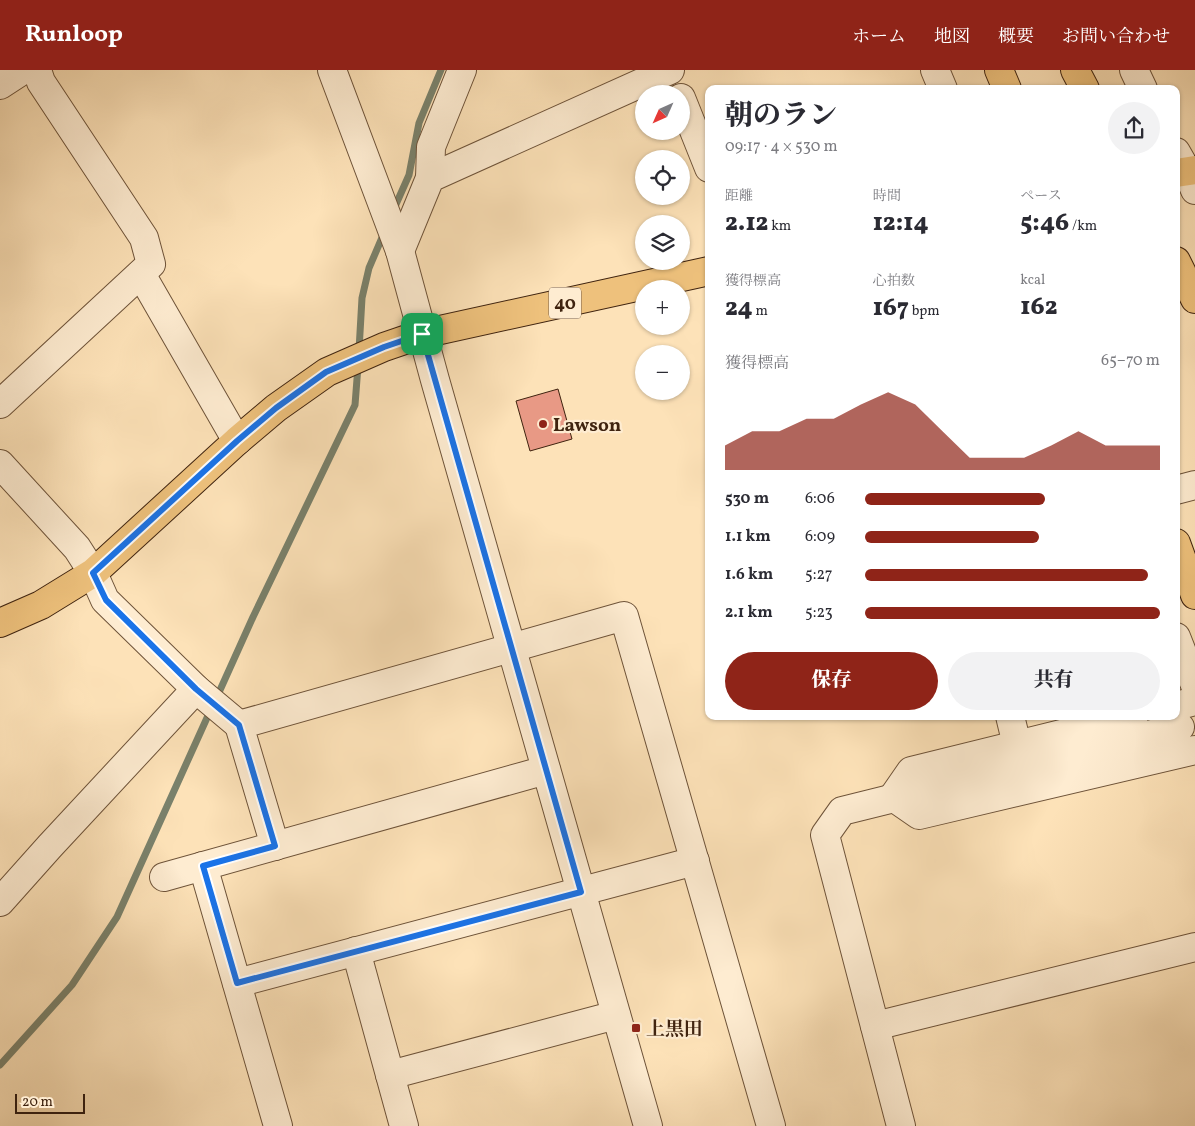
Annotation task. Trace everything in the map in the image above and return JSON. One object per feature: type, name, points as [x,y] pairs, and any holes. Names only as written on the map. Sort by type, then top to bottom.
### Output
[{"type":"main road","points":[[999,70],[1005,85]]},
{"type":"main road","points":[[1075,70],[1083,85]]},
{"type":"main road","points":[[1180,269],[1195,299]]},
{"type":"main road","name":"40","points":[[0,623],[41,605],[93,573],[237,441],[276,408],[326,372],[384,347],[422,334],[705,272]]},
{"type":"main road","points":[[1180,554],[1195,595]]},
{"type":"street","points":[[332,70],[397,241],[648,1126]]},
{"type":"street","points":[[397,241],[430,178],[431,148],[462,70]]},
{"type":"street","points":[[430,178],[670,70],[676,85]]},
{"type":"street","points":[[935,70],[941,85]]},
{"type":"street","points":[[1134,70],[1141,85]]},
{"type":"street","points":[[0,85],[39,73],[144,238],[151,264],[0,404]]},
{"type":"street","points":[[690,120],[705,158]]},
{"type":"street","points":[[141,274],[237,441]]},
{"type":"street","points":[[0,464],[77,548],[93,573],[106,600],[196,689],[239,725],[275,846]]},
{"type":"street","points":[[1180,489],[1195,485]]},
{"type":"street","points":[[239,725],[624,616],[771,1126]]},
{"type":"street","points":[[1180,647],[1195,685]]},
{"type":"street","points":[[0,902],[196,689]]},
{"type":"street","points":[[1180,714],[1195,701]]},
{"type":"street","points":[[1011,720],[1017,745]]},
{"type":"street","points":[[894,797],[911,771],[1118,720]]},
{"type":"street","points":[[901,1126],[825,835],[842,811],[1164,720]]},
{"type":"street","points":[[894,797],[919,815],[1195,750]]},
{"type":"street","points":[[164,877],[546,770]]},
{"type":"street","points":[[237,983],[695,861]]},
{"type":"street","points":[[203,866],[278,1126]]},
{"type":"street","points":[[875,1026],[1195,948]]},
{"type":"street","points":[[356,951],[404,1126]]},
{"type":"street","points":[[390,1075],[616,1015]]},
{"type":"building","points":[[558,389],[572,439],[530,451],[516,401]]},
{"type":"waterway","points":[[393,211],[409,175],[419,123],[441,70]]},
{"type":"waterway","points":[[359,350],[362,298],[369,268],[384,233]]},
{"type":"waterway","points":[[216,699],[253,617],[355,405],[358,366]]},
{"type":"waterway","points":[[0,1065],[72,985],[117,917],[211,709]]},
{"type":"place","name":"Lawson","points":[[543,424]]},
{"type":"place","name":"上黒田","points":[[636,1028]]},
{"type":"route","points":[[422,334],[581,892],[237,983],[203,866],[275,846],[239,725],[196,689],[106,600],[93,573],[237,441],[276,408],[326,372],[384,347],[422,334]]}]
